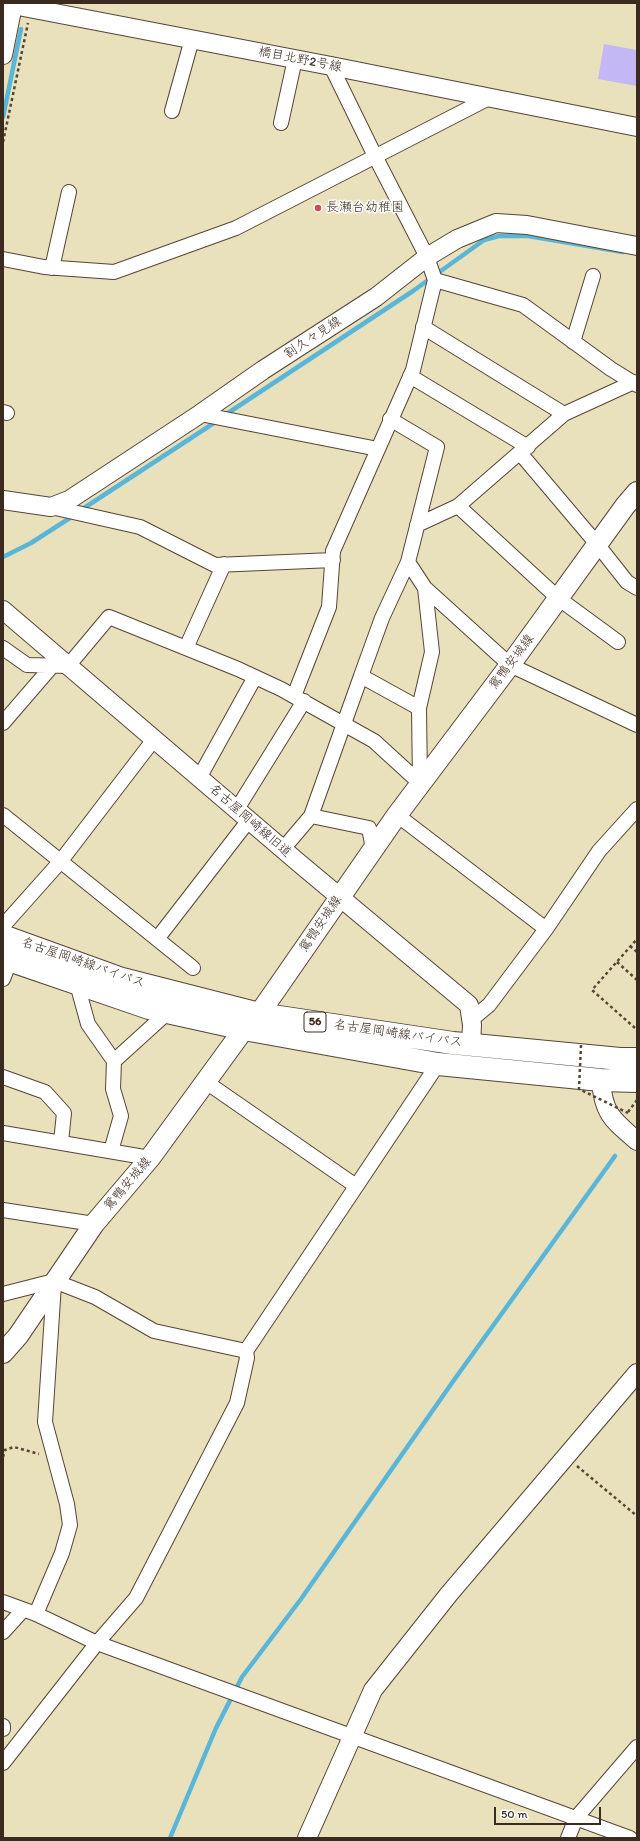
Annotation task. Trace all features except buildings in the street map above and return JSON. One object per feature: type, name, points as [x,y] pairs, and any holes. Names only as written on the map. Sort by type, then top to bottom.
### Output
[{"type":"main road","name":"鴛鴨安城線","points":[[3,1353],[18,1336],[94,1224],[150,1158],[244,1030],[259,1014],[396,815],[510,665],[597,544],[637,492]]},
{"type":"main road","name":"名古屋岡崎線バイパス","points":[[3,936],[122,979],[259,1014],[471,1044],[620,1059],[637,1059]]},
{"type":"main road","name":"名古屋岡崎線バイパス","points":[[5,966],[77,984],[148,1008],[244,1030],[438,1064],[601,1080],[637,1081]]},
{"type":"street","name":"橋目北野2号線","points":[[3,55],[13,5],[637,127]]},
{"type":"street","points":[[172,111],[192,39]]},
{"type":"street","points":[[281,123],[295,59]]},
{"type":"street","points":[[157,939],[243,814],[299,699],[329,607],[333,551],[410,376],[435,280],[427,257],[331,66]]},
{"type":"street","points":[[3,259],[52,268],[114,272],[236,228],[489,98]]},
{"type":"street","points":[[52,268],[69,192]]},
{"type":"street","name":"割久々見線","points":[[3,500],[51,507],[69,500],[200,414],[263,370],[376,297],[427,257],[457,239],[496,222],[527,225],[637,246]]},
{"type":"street","points":[[573,342],[593,276]]},
{"type":"street","points":[[435,280],[523,305],[611,369],[636,380]]},
{"type":"street","points":[[423,327],[564,414]]},
{"type":"street","points":[[410,376],[524,450],[627,582],[637,588]]},
{"type":"street","points":[[417,525],[458,506],[564,414],[636,380]]},
{"type":"street","points":[[200,414],[378,449]]},
{"type":"street","points":[[283,849],[311,816],[382,618],[408,562],[437,447],[390,419]]},
{"type":"street","points":[[458,506],[558,598],[618,642]]},
{"type":"street","points":[[51,507],[140,527],[215,565],[333,560]]},
{"type":"street","points":[[408,562],[425,588],[510,665],[637,725]]},
{"type":"street","points":[[186,648],[224,564]]},
{"type":"street","points":[[420,783],[419,708],[432,652],[425,588]]},
{"type":"street","name":"名古屋岡崎線旧道","points":[[3,610],[60,666],[155,738],[199,778],[469,1005],[472,1019],[471,1044]]},
{"type":"street","points":[[3,723],[109,617],[255,677],[299,699],[374,741],[420,783]]},
{"type":"street","points":[[3,648],[26,665],[60,666]]},
{"type":"street","points":[[361,676],[419,708]]},
{"type":"street","points":[[199,778],[255,677]]},
{"type":"street","points":[[3,926],[60,862],[155,738]]},
{"type":"street","points":[[472,1019],[489,1005],[546,928],[598,851],[637,808]]},
{"type":"street","points":[[3,815],[193,968]]},
{"type":"street","points":[[396,815],[546,928]]},
{"type":"street","points":[[311,816],[369,828],[373,849]]},
{"type":"street","points":[[77,984],[88,1024],[114,1061],[113,1089],[121,1116],[111,1151]]},
{"type":"street","points":[[114,1061],[168,1012]]},
{"type":"street","points":[[3,1763],[97,1643],[136,1598],[236,1403],[247,1358],[246,1351],[438,1064]]},
{"type":"street","points":[[3,1077],[45,1092],[64,1113],[61,1142]]},
{"type":"street","points":[[601,1080],[602,1099],[613,1120],[637,1141]]},
{"type":"street","points":[[206,1082],[356,1186]]},
{"type":"street","points":[[3,1133],[150,1158]]},
{"type":"street","points":[[3,1210],[94,1224]]},
{"type":"street","points":[[3,1294],[54,1281],[95,1297],[154,1331],[246,1351]]},
{"type":"street","points":[[3,1632],[30,1612],[62,1553],[70,1525],[55,1458],[45,1422],[54,1281]]},
{"type":"street","points":[[307,1838],[373,1690],[449,1594],[637,1373]]},
{"type":"street","points":[[3,1602],[30,1612],[97,1643],[630,1838]]},
{"type":"street","points":[[568,1838],[576,1818],[637,1746]]},
{"type":"path","points":[[3,142],[28,23]]},
{"type":"path","points":[[635,1028],[592,990],[637,939]]},
{"type":"path","points":[[630,946],[637,952]]},
{"type":"path","points":[[616,962],[637,980]]},
{"type":"path","points":[[581,1045],[579,1089],[628,1113],[631,1117]]},
{"type":"path","points":[[628,1113],[637,1100]]},
{"type":"path","points":[[3,1457],[5,1450],[14,1447],[55,1458]]},
{"type":"path","points":[[566,1457],[637,1516]]},
{"type":"waterway","points":[[3,117],[21,29]]},
{"type":"waterway","points":[[225,415],[413,291],[484,240],[499,236],[528,236],[623,252]]},
{"type":"waterway","points":[[81,510],[217,421]]},
{"type":"waterway","points":[[3,557],[31,543],[73,516]]},
{"type":"waterway","points":[[170,1838],[216,1728],[242,1677],[301,1599],[454,1380],[615,1156]]},
{"type":"place","name":"長瀬台幼稚園","points":[[318,208]]}]
